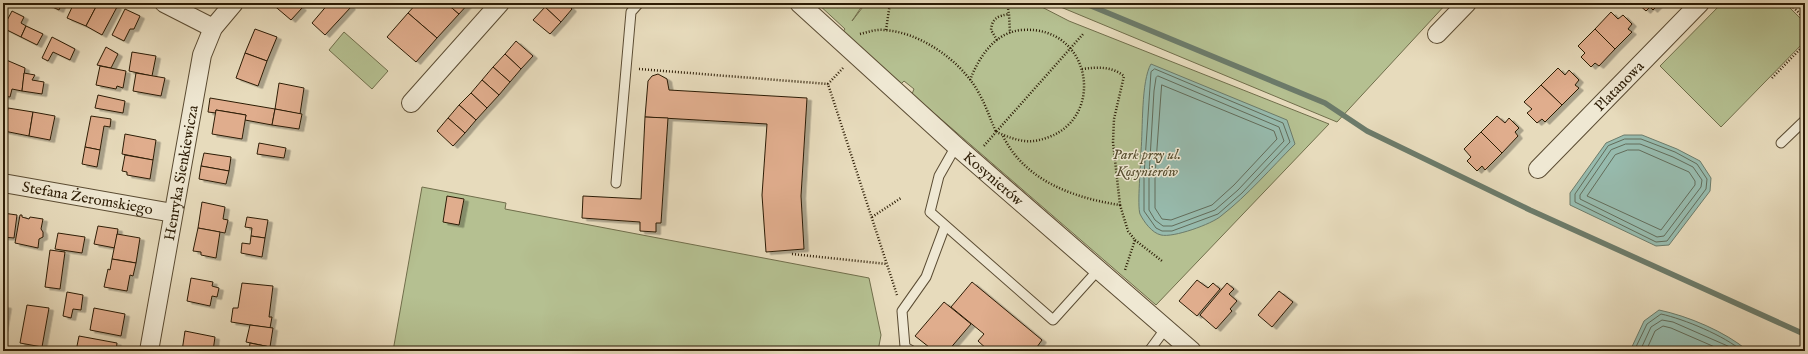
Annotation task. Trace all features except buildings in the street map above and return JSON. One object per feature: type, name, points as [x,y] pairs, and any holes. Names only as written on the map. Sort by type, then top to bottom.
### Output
[{"type":"street","points":[[164,3],[213,28]]},
{"type":"street","name":"Henryka Sienkiewicza","points":[[149,351],[202,56],[213,28],[234,3]]},
{"type":"street","points":[[411,103],[500,3]]},
{"type":"street","name":"Kosynierów","points":[[798,3],[956,146],[1192,351]]},
{"type":"street","points":[[1438,34],[1467,3]]},
{"type":"street","name":"Platanowa","points":[[1538,169],[1700,3]]},
{"type":"street","name":"Stefana Żeromskiego","points":[[3,183],[173,214]]},
{"type":"lane","points":[[616,183],[631,12],[639,3]]},
{"type":"lane","points":[[1781,143],[1805,120]]},
{"type":"lane","points":[[956,146],[939,176],[930,212],[1053,320],[1099,269]]},
{"type":"lane","points":[[912,351],[905,347],[902,311],[926,277],[945,226]]},
{"type":"lane","points":[[1149,351],[1166,328]]},
{"type":"path","points":[[886,30],[890,3]]},
{"type":"path","points":[[1007,3],[1010,33]]},
{"type":"path","points":[[1789,3],[1805,19]]},
{"type":"path","points":[[997,40],[991,30],[993,20],[1001,15],[1009,14]]},
{"type":"path","points":[[841,41],[856,34],[886,30],[910,36],[930,45],[954,62],[970,80],[985,104],[996,132],[1013,139],[1027,142],[1040,140],[1062,130],[1073,120],[1080,106],[1084,89],[1082,69],[1071,48],[1061,39],[1048,32],[1034,29],[1019,30],[997,40],[986,50],[974,67],[970,80]]},
{"type":"path","points":[[996,132],[1084,33]]},
{"type":"path","points":[[1772,78],[1805,44]]},
{"type":"path","points":[[828,84],[856,55]]},
{"type":"path","points":[[1003,135],[1013,152],[1033,172],[1051,185],[1088,200],[1120,205],[1113,142],[1114,119],[1124,76],[1107,67],[1082,69]]},
{"type":"path","points":[[625,68],[828,84]]},
{"type":"path","points":[[828,84],[902,311]]},
{"type":"path","points":[[872,218],[901,198]]},
{"type":"path","points":[[1135,240],[1162,261]]},
{"type":"path","points":[[792,254],[887,264]]},
{"type":"green space","name":"Park przy ul. Kosynierów","points":[[817,3],[832,3],[838,8],[843,3],[864,3],[852,21],[866,3],[1034,3],[1069,21],[1329,124],[1156,305],[912,94],[914,89],[904,81],[901,84],[842,33],[845,29]]},
{"type":"green space","points":[[1051,3],[1447,3],[1337,122]]},
{"type":"green space","points":[[1722,3],[1785,3],[1805,23],[1805,41],[1721,127],[1660,66]]},
{"type":"green space","points":[[344,32],[388,71],[372,89],[329,50]]},
{"type":"green space","points":[[422,187],[506,203],[505,209],[869,278],[881,335],[878,351],[393,351]]},
{"type":"water","points":[[1151,64],[1287,120],[1295,144],[1250,190],[1221,216],[1210,223],[1192,230],[1167,235],[1161,235],[1151,230],[1140,214],[1139,209],[1144,93]]},
{"type":"water","points":[[1624,135],[1642,135],[1677,149],[1700,161],[1711,178],[1710,191],[1669,245],[1656,246],[1570,205],[1570,193],[1606,143]]},
{"type":"water","points":[[1659,310],[1682,316],[1718,331],[1748,351],[1630,351],[1644,321]]},
{"type":"waterway","points":[[1084,3],[1325,103],[1367,131],[1530,210],[1804,334],[1805,337]]}]
